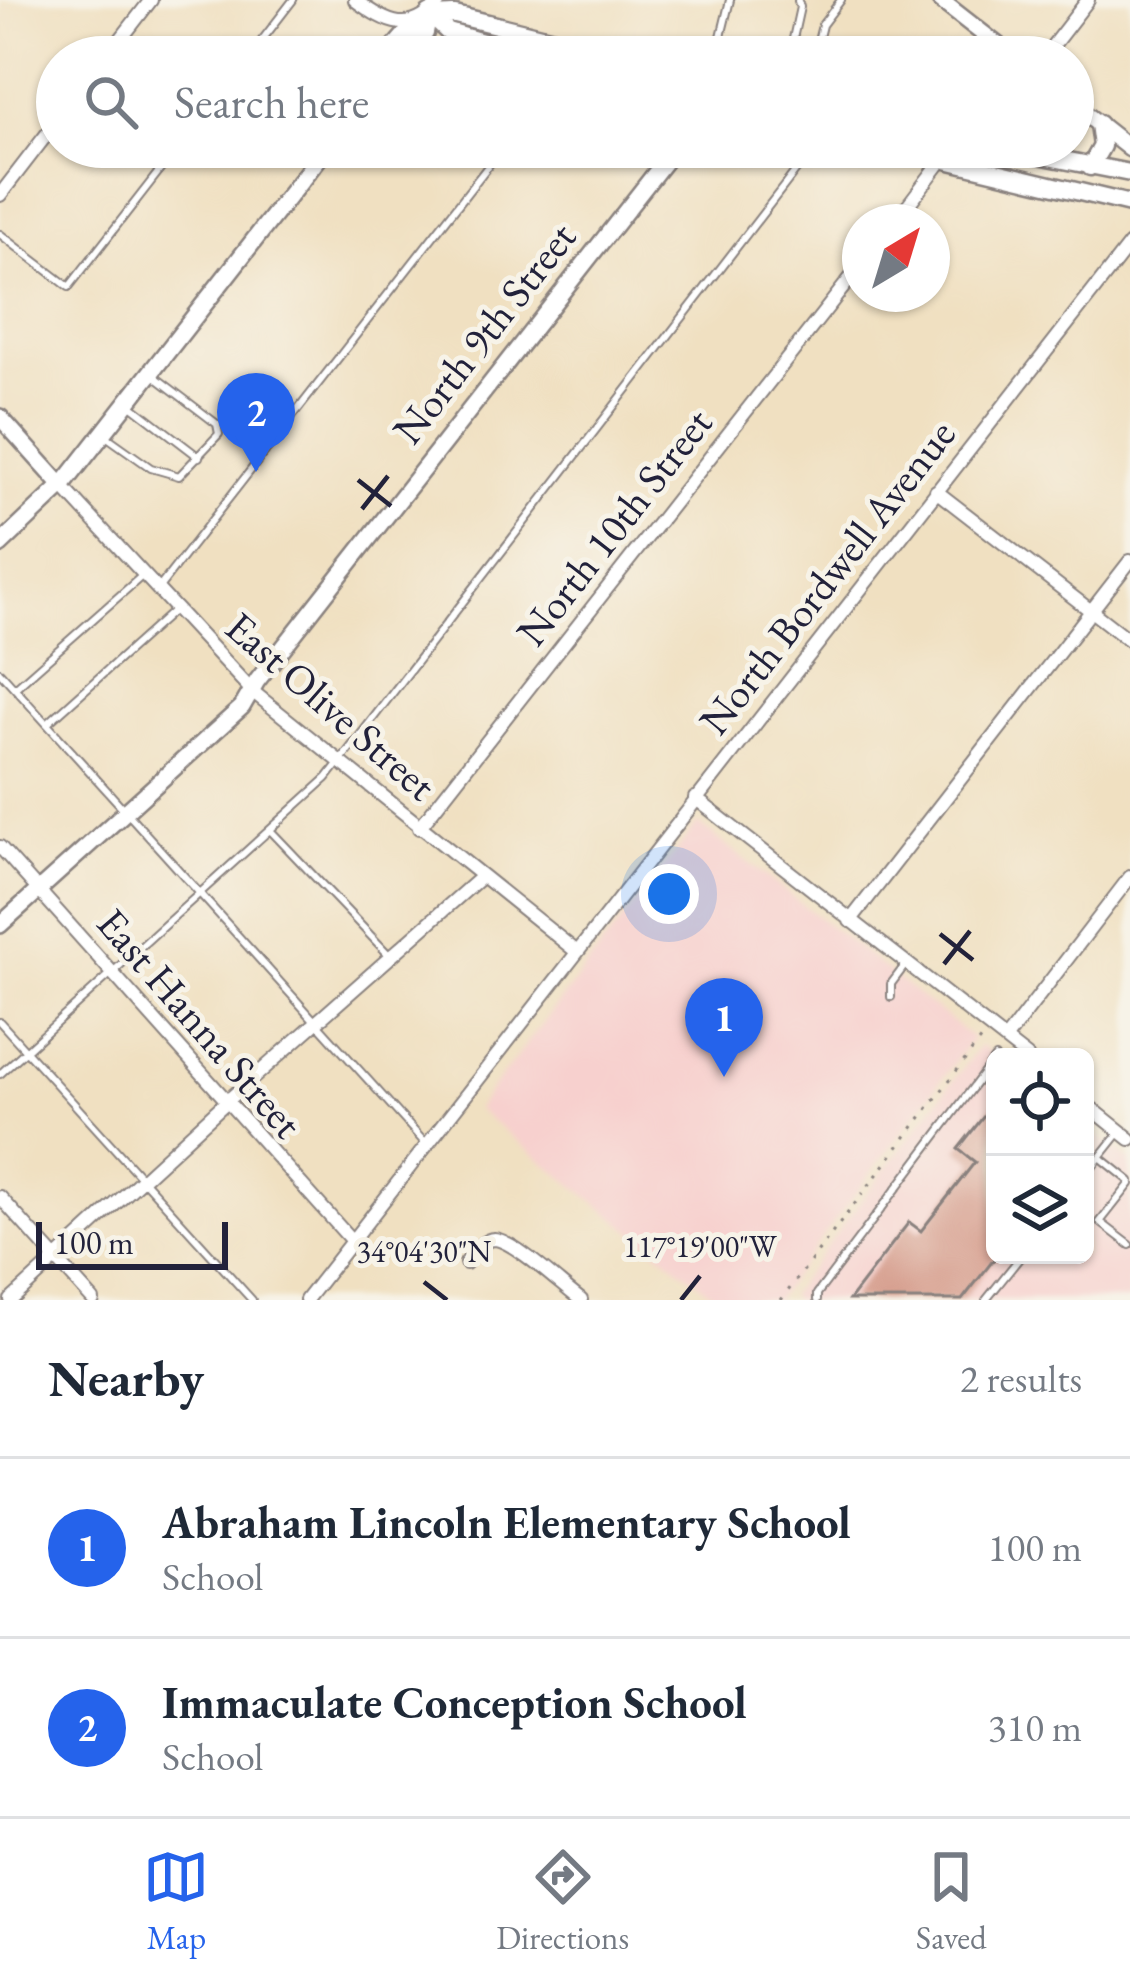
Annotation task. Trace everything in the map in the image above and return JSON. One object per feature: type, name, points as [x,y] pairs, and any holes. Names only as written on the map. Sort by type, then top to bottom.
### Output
[{"type":"main road","points":[[421,36],[435,7]]},
{"type":"main road","points":[[435,7],[448,32],[462,36]]},
{"type":"main road","points":[[435,7],[541,36]]},
{"type":"main road","points":[[1094,160],[1102,146],[1099,124]]},
{"type":"main road","points":[[0,545],[62,485],[311,168]]},
{"type":"main road","points":[[1002,168],[1130,204]]},
{"type":"main road","points":[[1094,168],[1130,173]]},
{"type":"street","points":[[123,36],[151,0]]},
{"type":"street","points":[[356,0],[385,22],[402,24],[435,7]]},
{"type":"street","points":[[940,0],[986,36]]},
{"type":"street","points":[[1060,36],[1088,0]]},
{"type":"street","points":[[385,22],[389,36]]},
{"type":"street","points":[[1094,121],[1130,149]]},
{"type":"street","points":[[0,195],[36,148]]},
{"type":"street","name":"North 9th Street","points":[[0,925],[242,706],[660,168]]},
{"type":"street","points":[[909,204],[936,168]]},
{"type":"street","name":"North Bordwell Avenue","points":[[306,1300],[1130,244]]},
{"type":"street","name":"North 10th Street","points":[[419,828],[842,289]]},
{"type":"street","points":[[0,417],[62,485]]},
{"type":"street","name":"East Olive Street","points":[[62,485],[252,691],[577,952]]},
{"type":"street","points":[[936,491],[1130,641]]},
{"type":"street","points":[[850,921],[1130,561]]},
{"type":"street","points":[[695,798],[1015,1048]]},
{"type":"street","name":"East Hanna Street","points":[[0,847],[352,1241]]},
{"type":"street","points":[[1005,1040],[1130,877]]},
{"type":"street","points":[[11,1300],[225,1103],[481,878]]},
{"type":"street","points":[[1094,1110],[1125,1135]]},
{"type":"street","points":[[0,1197],[93,1300]]},
{"type":"street","points":[[466,1264],[483,1242],[494,1239],[509,1245],[580,1300]]},
{"type":"lane","points":[[265,36],[293,0]]},
{"type":"lane","points":[[721,36],[730,0]]},
{"type":"lane","points":[[794,36],[800,7],[797,0]]},
{"type":"lane","points":[[819,36],[841,0]]},
{"type":"lane","points":[[0,234],[69,287],[162,168]]},
{"type":"lane","points":[[158,589],[487,168]]},
{"type":"lane","points":[[0,1074],[327,778],[798,168]]},
{"type":"lane","points":[[103,434],[151,468],[179,476],[218,434],[217,424],[150,374]]},
{"type":"lane","points":[[128,402],[199,457]]},
{"type":"lane","points":[[14,688],[143,574]]},
{"type":"lane","points":[[47,724],[176,609]]},
{"type":"lane","points":[[0,672],[428,1146]]},
{"type":"lane","points":[[270,830],[391,957]]},
{"type":"lane","points":[[891,997],[891,984],[906,964]]},
{"type":"lane","points":[[0,1022],[252,1300]]},
{"type":"lane","points":[[1001,1048],[1005,1040]]},
{"type":"lane","points":[[818,1300],[817,1294],[986,1071]]},
{"type":"lane","points":[[1094,1165],[1125,1135]]},
{"type":"lane","points":[[1100,1157],[1130,1182],[1100,1222],[1130,1245]]},
{"type":"lane","points":[[986,1300],[1015,1264]]},
{"type":"path","points":[[781,1300],[989,1028]]},
{"type":"shaded area","points":[[698,823],[973,1038],[775,1300],[720,1300],[476,1109]]},
{"type":"shaded area","points":[[980,1045],[986,1050],[986,1264],[1094,1264],[1094,1133],[1130,1161],[1130,1300],[794,1300],[789,1295]]},
{"type":"building","points":[[986,1113],[986,1264],[990,1264],[962,1300],[849,1300],[909,1222],[921,1231],[975,1162],[958,1149]]},
{"type":"place","name":"Immaculate Conception School","points":[[256,472]]},
{"type":"place","name":"Abraham Lincoln Elementary School","points":[[724,1077]]}]
